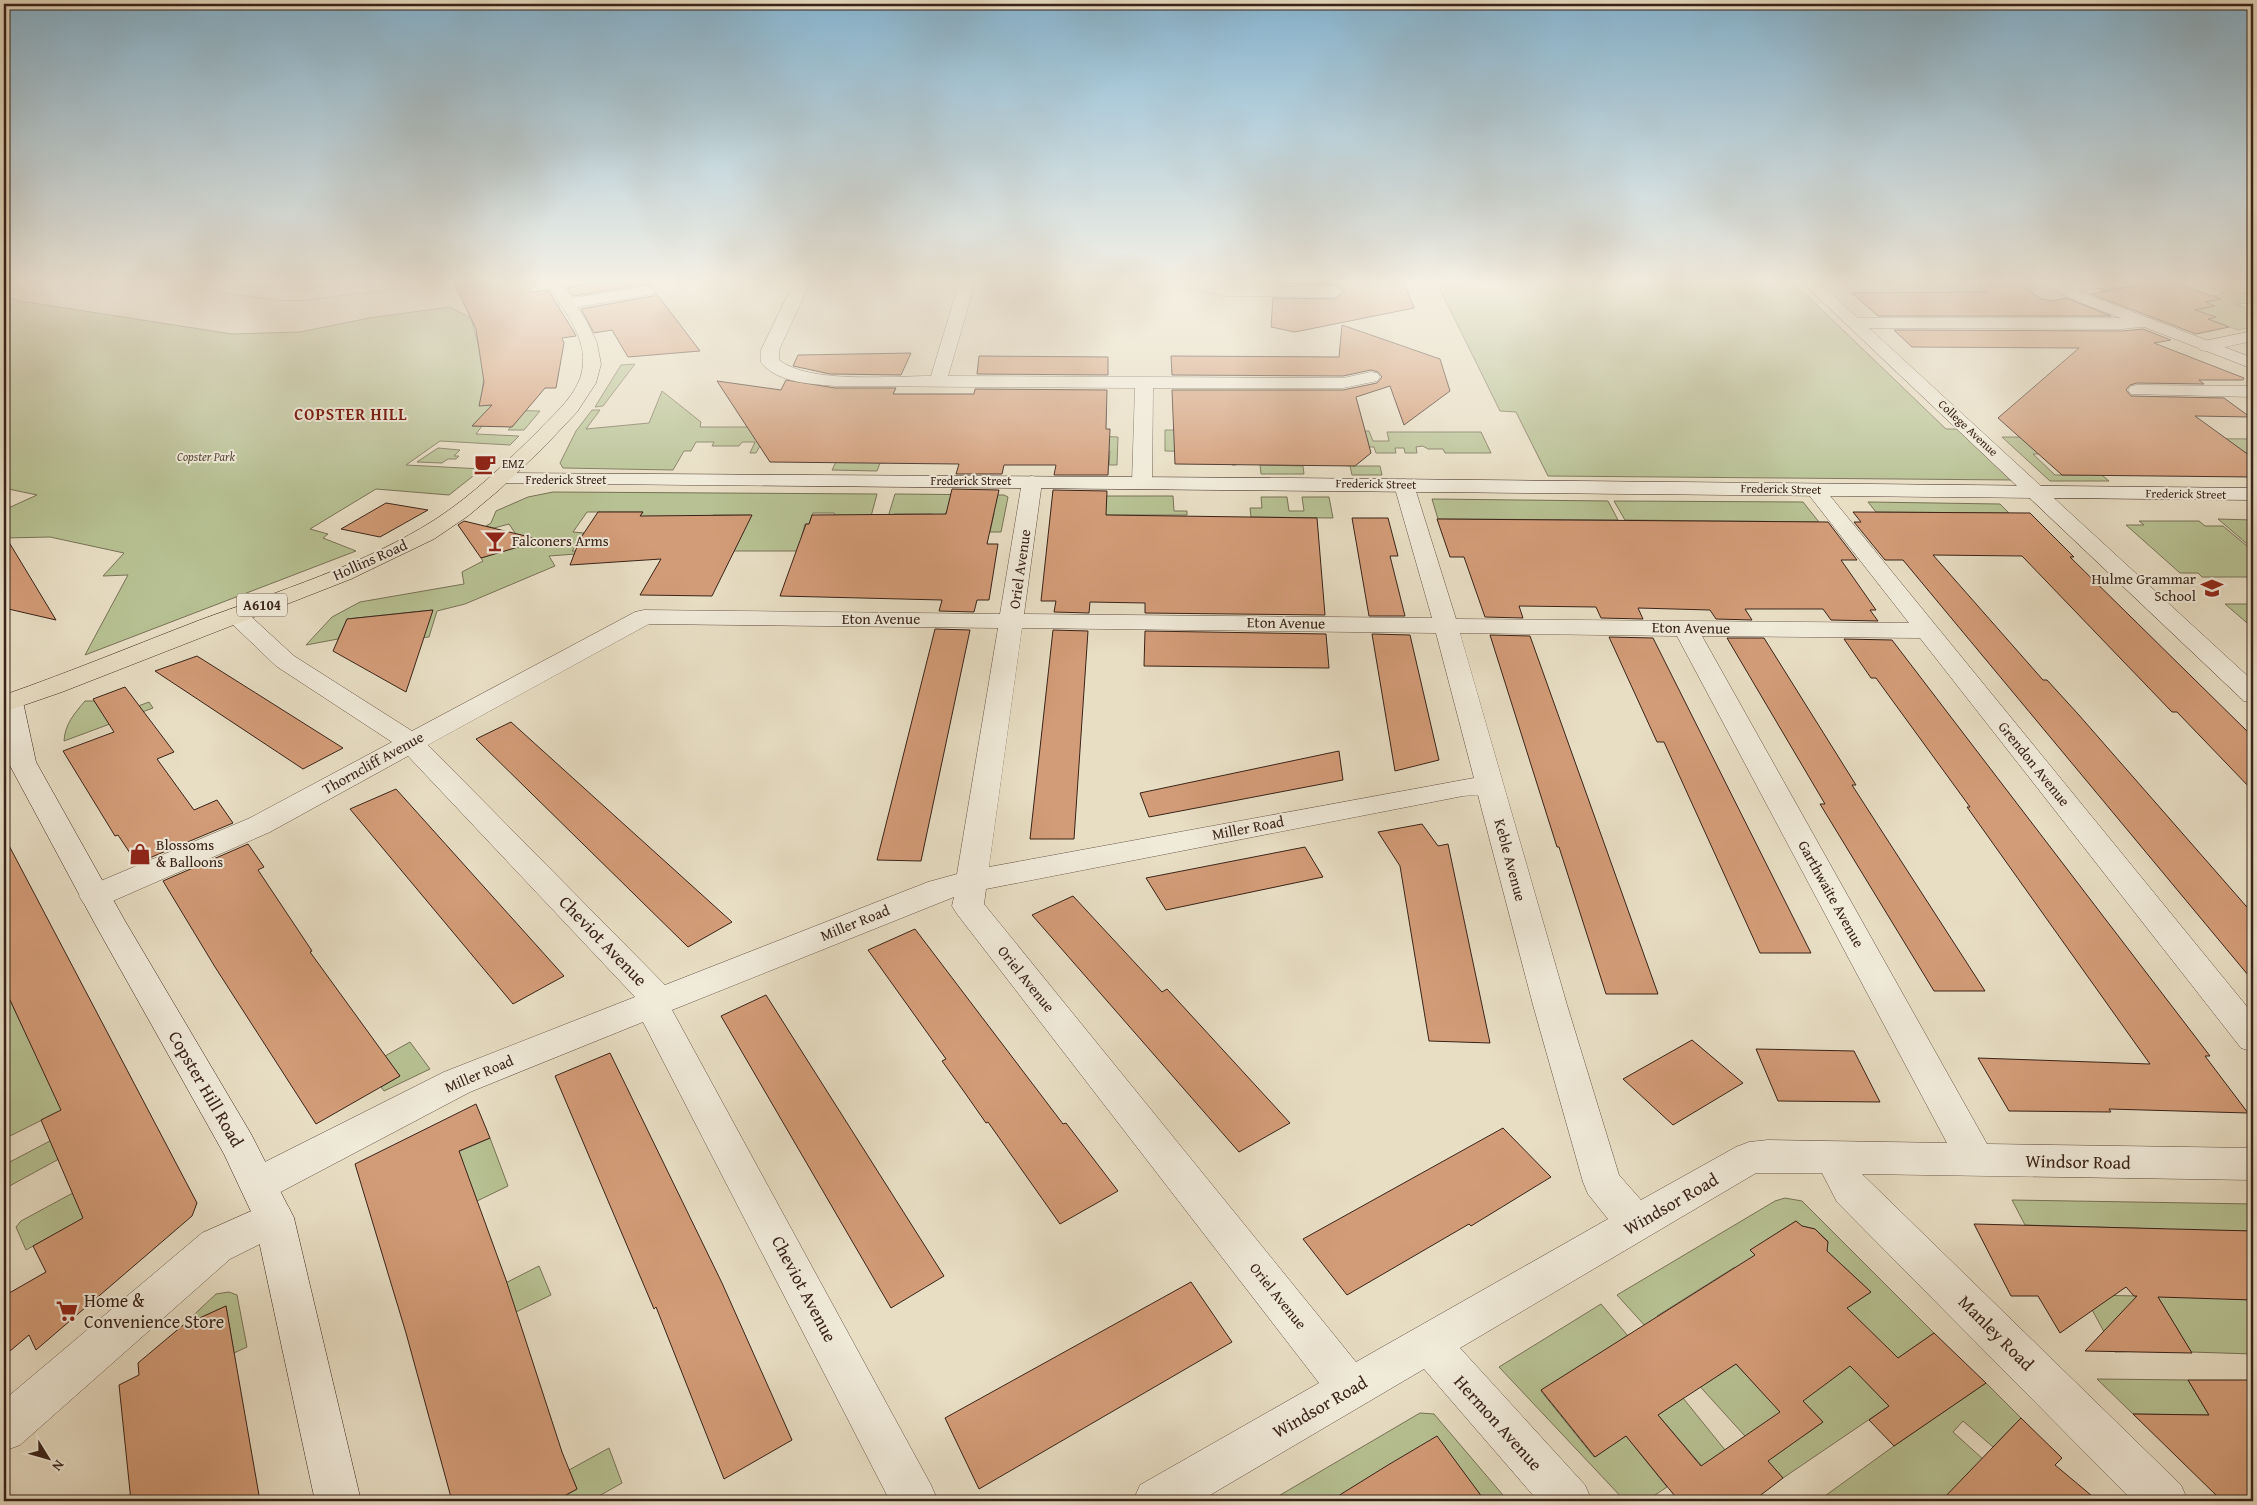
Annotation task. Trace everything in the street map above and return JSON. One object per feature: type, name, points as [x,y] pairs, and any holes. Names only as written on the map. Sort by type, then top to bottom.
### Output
[{"type":"main road","name":"Hollins Road","points":[[6,702],[236,615],[396,549],[445,521],[499,480],[570,408],[586,383],[592,367],[590,353]]},
{"type":"street","points":[[770,353],[770,362],[777,369],[805,378],[835,381],[1343,383],[1371,378]]},
{"type":"street","points":[[938,381],[946,353]]},
{"type":"street","name":"College Avenue","points":[[1886,353],[2253,695]]},
{"type":"street","points":[[2225,353],[2253,364]]},
{"type":"street","points":[[1142,482],[1144,383]]},
{"type":"street","points":[[2138,390],[2253,392]]},
{"type":"street","name":"Frederick Street","points":[[499,480],[1142,482],[2253,494]]},
{"type":"street","name":"Oriel Avenue","points":[[1032,482],[1013,620],[968,906],[1351,1389]]},
{"type":"street","name":"Keble Avenue","points":[[1404,485],[1446,625],[1550,1005],[1602,1182],[1616,1202],[1638,1223]]},
{"type":"street","name":"Grendon Avenue","points":[[1815,490],[2253,1038]]},
{"type":"street","name":"Cheviot Avenue","points":[[236,615],[285,661],[410,742],[650,989],[658,1016],[915,1501]]},
{"type":"street","name":"Eton Avenue","points":[[644,617],[1928,631]]},
{"type":"street","name":"Thorncliff Avenue","points":[[96,896],[260,825],[410,742],[644,617]]},
{"type":"street","name":"Garthwaite Avenue","points":[[1685,628],[1976,1160]]},
{"type":"street","name":"Copster Hill Road","points":[[6,702],[22,762],[267,1201],[338,1501]]},
{"type":"street","name":"Miller Road","points":[[4,1429],[267,1201],[457,1082],[939,890],[972,881],[1463,787],[1490,786]]},
{"type":"street","name":"Windsor Road","points":[[1156,1501],[1749,1158],[1768,1156],[2253,1164]]},
{"type":"street","name":"Manley Road","points":[[1834,1158],[1851,1190],[2165,1501]]},
{"type":"street","name":"Hermon Avenue","points":[[1429,1343],[1448,1368],[1569,1501]]},
{"type":"green space","name":"Copster Park","points":[[4,353],[481,353],[485,369],[482,390],[530,388],[487,405],[500,405],[497,410],[540,411],[524,430],[508,430],[522,414],[473,426],[482,426],[476,434],[519,436],[510,445],[440,441],[406,465],[482,469],[449,495],[376,489],[310,529],[328,534],[323,538],[356,551],[85,655],[128,575],[103,576],[124,553],[50,537],[4,538],[4,510],[37,495],[4,488]]},
{"type":"green space","points":[[1472,353],[1867,353],[1946,429],[1960,429],[2014,480],[1548,476],[1516,412],[1500,411]]},
{"type":"green space","points":[[635,364],[603,406],[595,407],[621,365]]},
{"type":"green space","points":[[662,391],[701,422],[700,427],[870,427],[1118,437],[1117,465],[1109,465],[1110,451],[1100,450],[880,463],[877,471],[832,470],[836,462],[761,444],[756,453],[750,453],[755,442],[742,442],[739,446],[712,446],[714,442],[696,442],[691,451],[684,451],[673,470],[563,468],[560,463],[576,431],[592,410],[600,410],[586,429],[649,423]]},
{"type":"green space","points":[[1165,430],[1369,431],[1373,441],[1389,441],[1387,432],[1481,432],[1491,453],[1445,453],[1443,449],[1428,449],[1423,446],[1416,447],[1417,453],[1405,453],[1404,448],[1395,448],[1396,453],[1376,453],[1374,447],[1367,447],[1353,466],[1380,466],[1382,475],[1352,475],[1350,466],[1234,445],[1236,465],[1232,465],[1231,456],[1221,452],[1165,451]]},
{"type":"green space","points":[[2002,437],[2253,439],[2253,458],[2248,455],[2077,454],[2109,481],[2050,481]],"holes":[[[2033,454],[2051,454],[2088,475],[2055,475]]]},
{"type":"green space","points":[[438,448],[460,450],[454,456],[459,456],[456,459],[448,459],[442,463],[417,462]]},
{"type":"green space","points":[[1260,465],[1303,466],[1304,474],[1261,474]]},
{"type":"green space","points":[[553,492],[877,494],[866,535],[850,551],[616,551],[549,556],[555,566],[465,604],[437,611],[429,637],[400,640],[432,610],[347,619],[338,639],[306,645],[332,617],[360,602],[464,584],[462,572],[483,561],[481,558],[523,545],[509,524],[494,528],[486,526],[491,523],[496,511],[528,497]],"holes":[[[587,512],[643,512],[590,551],[572,551],[584,533],[573,532]],[[813,513],[834,513],[848,535],[802,536],[805,524],[809,524]],[[713,515],[750,515],[704,533]]]},
{"type":"green space","points":[[895,494],[1004,495],[1008,497],[1001,532],[990,532],[994,513],[946,512],[941,532],[932,514],[894,514],[893,517],[888,517]]},
{"type":"green space","points":[[1106,496],[1173,496],[1174,511],[1187,511],[1187,515],[1105,515]]},
{"type":"green space","points":[[1261,497],[1287,497],[1289,511],[1304,511],[1302,497],[1329,497],[1333,518],[1251,517],[1250,508],[1262,508]]},
{"type":"green space","points":[[1432,499],[1608,501],[1618,520],[1438,519]]},
{"type":"green space","points":[[1614,501],[1803,502],[1819,522],[1625,520]]},
{"type":"green space","points":[[1868,502],[2000,504],[2009,513],[1876,512]]},
{"type":"green space","points":[[2218,519],[2253,520],[2253,549]]},
{"type":"green space","points":[[2139,521],[2199,521],[2205,526],[2223,526],[2253,551],[2253,577],[2202,577],[2198,573],[2180,573],[2126,525],[2144,525]]},
{"type":"green space","points":[[2225,604],[2253,604],[2253,628]]},
{"type":"green space","points":[[85,701],[94,701],[106,718],[149,702],[153,708],[64,741],[68,724]]},
{"type":"green space","points":[[9,998],[62,1110],[4,1139],[4,1001]]},
{"type":"green space","points":[[410,1042],[430,1069],[384,1091],[381,1087],[400,1076],[385,1056]]},
{"type":"green space","points":[[71,1130],[79,1148],[4,1189],[4,1165]]},
{"type":"green space","points":[[490,1138],[508,1186],[477,1201],[458,1152]]},
{"type":"green space","points":[[95,1181],[84,1218],[26,1250],[16,1227],[21,1221]]},
{"type":"green space","points":[[1785,1198],[1802,1201],[1934,1333],[1865,1381],[1889,1406],[1783,1478],[1617,1295],[1775,1201]],"holes":[[[1796,1221],[1802,1226],[1815,1229],[1828,1241],[1827,1251],[1871,1292],[1847,1308],[1883,1344],[1751,1250]],[[1735,1267],[1803,1401],[1823,1422],[1803,1436],[1736,1364],[1714,1378],[1657,1316]]]},
{"type":"green space","points":[[2012,1200],[2253,1204],[2253,1231],[2183,1230],[2228,1299],[2253,1300],[2253,1354],[2191,1352],[2158,1297],[2164,1229],[2025,1225]]},
{"type":"green space","points":[[539,1266],[551,1295],[516,1312],[511,1298],[482,1295]]},
{"type":"green space","points":[[229,1292],[237,1295],[247,1347],[234,1353],[226,1306],[182,1326],[216,1294]]},
{"type":"green space","points":[[2084,1295],[2140,1296],[2141,1351],[2115,1352]]},
{"type":"green space","points":[[1601,1304],[1628,1336],[1541,1391],[1594,1457],[1626,1436],[1667,1487],[1646,1501],[1625,1501],[1499,1367]]},
{"type":"green space","points":[[2097,1379],[2188,1380],[2209,1415],[2133,1414]]},
{"type":"green space","points":[[1986,1383],[2021,1418],[1993,1447],[1963,1421],[1953,1432],[2024,1496],[2019,1501],[1991,1501],[1964,1478],[1950,1493],[1958,1501],[1818,1501],[1894,1446]]},
{"type":"green space","points":[[1683,1398],[1763,1493],[1752,1501],[1705,1501],[1683,1476],[1701,1465],[1658,1415]]},
{"type":"green space","points":[[1420,1413],[1434,1414],[1508,1501],[1485,1501],[1437,1437],[1342,1494],[1346,1501],[1270,1501]]},
{"type":"green space","points":[[609,1448],[622,1483],[590,1501],[555,1501],[577,1489],[569,1470]]},
{"type":"building","points":[[480,353],[562,353],[556,388],[545,388],[512,427],[472,426],[492,405],[479,406],[484,382]]},
{"type":"building","points":[[626,353],[673,353],[628,357]]},
{"type":"building","points":[[911,353],[901,375],[830,374],[793,366],[798,355]]},
{"type":"building","points":[[1339,353],[1423,353],[1440,359],[1450,391],[1404,425],[1390,386],[1356,397],[1371,453],[1355,466],[1175,464],[1172,390],[1343,390],[1377,383],[1382,377],[1378,372],[1371,370],[1343,376],[1172,375],[1171,356],[1339,357]]},
{"type":"building","points":[[2073,353],[2180,353],[2244,378],[2243,380],[2199,380],[2204,384],[2137,383],[2130,385],[2126,390],[2131,396],[2224,398],[2250,417],[2195,416],[2253,458],[2253,477],[2062,475],[1998,418]]},
{"type":"building","points":[[979,356],[1108,357],[1108,375],[977,374]]},
{"type":"building","points":[[786,380],[835,388],[896,388],[893,394],[974,394],[975,389],[1107,390],[1106,429],[1110,429],[1108,475],[1054,475],[1056,465],[1004,465],[1002,474],[956,474],[959,464],[770,462],[717,381],[781,390]]},
{"type":"building","points":[[952,489],[999,490],[987,544],[998,544],[989,600],[977,600],[974,612],[939,611],[942,600],[780,596],[806,524],[809,524],[812,515],[946,514]]},
{"type":"building","points":[[1053,490],[1107,491],[1106,515],[1317,518],[1325,615],[1145,613],[1145,603],[1090,602],[1089,613],[1054,612],[1056,601],[1041,601]]},
{"type":"building","points":[[386,503],[428,510],[380,537],[341,529]]},
{"type":"building","points":[[598,512],[643,512],[640,516],[752,515],[712,596],[640,595],[661,559],[570,565],[580,539]]},
{"type":"building","points":[[1853,512],[2030,513],[2074,557],[2070,557],[2253,737],[2253,791],[2177,712],[2172,712],[2022,556],[1933,555],[2043,680],[2047,680],[2078,714],[2253,914],[2253,981],[1903,560],[1885,560],[1854,522],[1861,522]]},
{"type":"building","points":[[1352,518],[1388,518],[1398,556],[1390,556],[1405,616],[1369,616]]},
{"type":"building","points":[[1437,519],[1828,522],[1857,560],[1841,560],[1876,610],[1870,610],[1878,621],[1831,620],[1823,609],[1745,609],[1752,620],[1716,619],[1710,610],[1638,608],[1643,619],[1601,618],[1596,607],[1519,606],[1523,618],[1485,617],[1464,557],[1450,557]]},
{"type":"building","name":"Falconers Arms","points":[[464,521],[542,540],[481,558],[458,525]]},
{"type":"building","points":[[4,534],[56,620],[4,608]]},
{"type":"building","points":[[433,610],[406,692],[333,651],[347,619]]},
{"type":"building","points":[[935,629],[970,630],[921,861],[877,860]]},
{"type":"building","points":[[1053,630],[1088,631],[1074,839],[1030,839]]},
{"type":"building","points":[[1145,631],[1326,634],[1329,668],[1144,666]]},
{"type":"building","points":[[1372,634],[1410,635],[1439,760],[1395,771]]},
{"type":"building","points":[[1490,635],[1530,636],[1658,994],[1606,994]]},
{"type":"building","points":[[1609,637],[1653,638],[1811,953],[1760,953],[1664,742],[1657,742]]},
{"type":"building","points":[[1727,638],[1764,638],[1856,785],[1852,785],[1985,991],[1934,991],[1820,804],[1825,804]]},
{"type":"building","points":[[1844,639],[1892,640],[2210,1056],[2205,1056],[2248,1113],[2109,1109],[2111,1112],[2009,1111],[1978,1058],[2150,1064],[1967,807],[1970,807],[1876,678],[1871,678]]},
{"type":"building","points":[[197,656],[343,748],[303,769],[155,671]]},
{"type":"building","points":[[125,687],[174,752],[157,759],[194,810],[217,800],[233,823],[147,859],[134,859],[118,835],[115,836],[63,751],[114,732],[93,699]]},
{"type":"building","points":[[511,722],[732,922],[688,947],[476,739]]},
{"type":"building","points":[[1339,751],[1343,780],[1149,817],[1140,793]]},
{"type":"building","points":[[396,789],[564,976],[513,1004],[350,809]]},
{"type":"building","points":[[1422,824],[1438,846],[1448,844],[1490,1043],[1429,1041],[1400,866],[1378,832]]},
{"type":"building","points":[[4,836],[197,1203],[192,1216],[36,1350],[29,1335],[4,1356],[4,1296],[46,1272],[33,1246],[83,1218],[41,1120],[61,1110],[4,987]]},
{"type":"building","points":[[248,844],[264,867],[258,870],[312,951],[310,952],[400,1076],[316,1124],[215,967],[163,881]]},
{"type":"building","points":[[1305,847],[1323,877],[1166,910],[1146,878]]},
{"type":"building","points":[[1073,896],[1162,992],[1167,989],[1290,1123],[1239,1152],[1032,915]]},
{"type":"building","points":[[915,929],[1063,1124],[1066,1123],[1118,1191],[1060,1224],[942,1061],[946,1059],[868,950]]},
{"type":"building","points":[[766,995],[944,1276],[891,1308],[721,1016]]},
{"type":"building","points":[[1692,1040],[1743,1083],[1673,1125],[1623,1079]]},
{"type":"building","points":[[1756,1049],[1854,1051],[1880,1102],[1778,1101]]},
{"type":"building","points":[[610,1053],[722,1283],[792,1440],[724,1479],[656,1307],[654,1309],[555,1076]]},
{"type":"building","points":[[476,1104],[490,1138],[459,1151],[506,1280],[562,1452],[577,1489],[555,1501],[452,1501],[406,1333],[355,1164]]},
{"type":"building","points":[[1503,1128],[1551,1177],[1471,1226],[1469,1224],[1347,1295],[1303,1239]]},
{"type":"building","points":[[1796,1221],[1802,1226],[1815,1229],[1828,1242],[1827,1251],[1871,1292],[1847,1308],[1898,1358],[1934,1333],[1986,1383],[1894,1446],[1869,1420],[1889,1406],[1850,1366],[1803,1401],[1823,1422],[1768,1461],[1783,1478],[1753,1501],[1679,1501],[1626,1436],[1595,1457],[1541,1390],[1755,1255],[1750,1250]],"holes":[[[1736,1364],[1780,1412],[1701,1466],[1658,1415]]]},
{"type":"building","points":[[1974,1224],[2253,1231],[2253,1300],[2158,1297],[2192,1353],[2085,1351],[2137,1296],[2134,1296],[2126,1287],[2060,1333],[2038,1296],[2011,1296]]},
{"type":"building","points":[[1191,1282],[1232,1342],[979,1489],[945,1418]]},
{"type":"building","points":[[226,1306],[260,1501],[131,1501],[119,1385],[139,1375],[138,1363],[182,1326]]},
{"type":"building","points":[[2188,1380],[2253,1380],[2253,1497],[2219,1498],[2133,1414],[2209,1415]]},
{"type":"building","points":[[2021,1418],[2062,1458],[2055,1465],[2098,1501],[1941,1501]]},
{"type":"building","points":[[1437,1436],[1485,1501],[1330,1501],[1388,1465]]},
{"type":"place","name":"EMZ","points":[[485,464]]},
{"type":"place","name":"Falconers Arms","points":[[495,541]]},
{"type":"place","name":"Hulme Grammar School","points":[[2212,588]]},
{"type":"place","name":"Blossoms & Balloons","points":[[140,854]]},
{"type":"place","name":"Home & Convenience Store","points":[[67,1311]]},
{"type":"district","name":"COPSTER HILL","points":[[351,414]]}]
